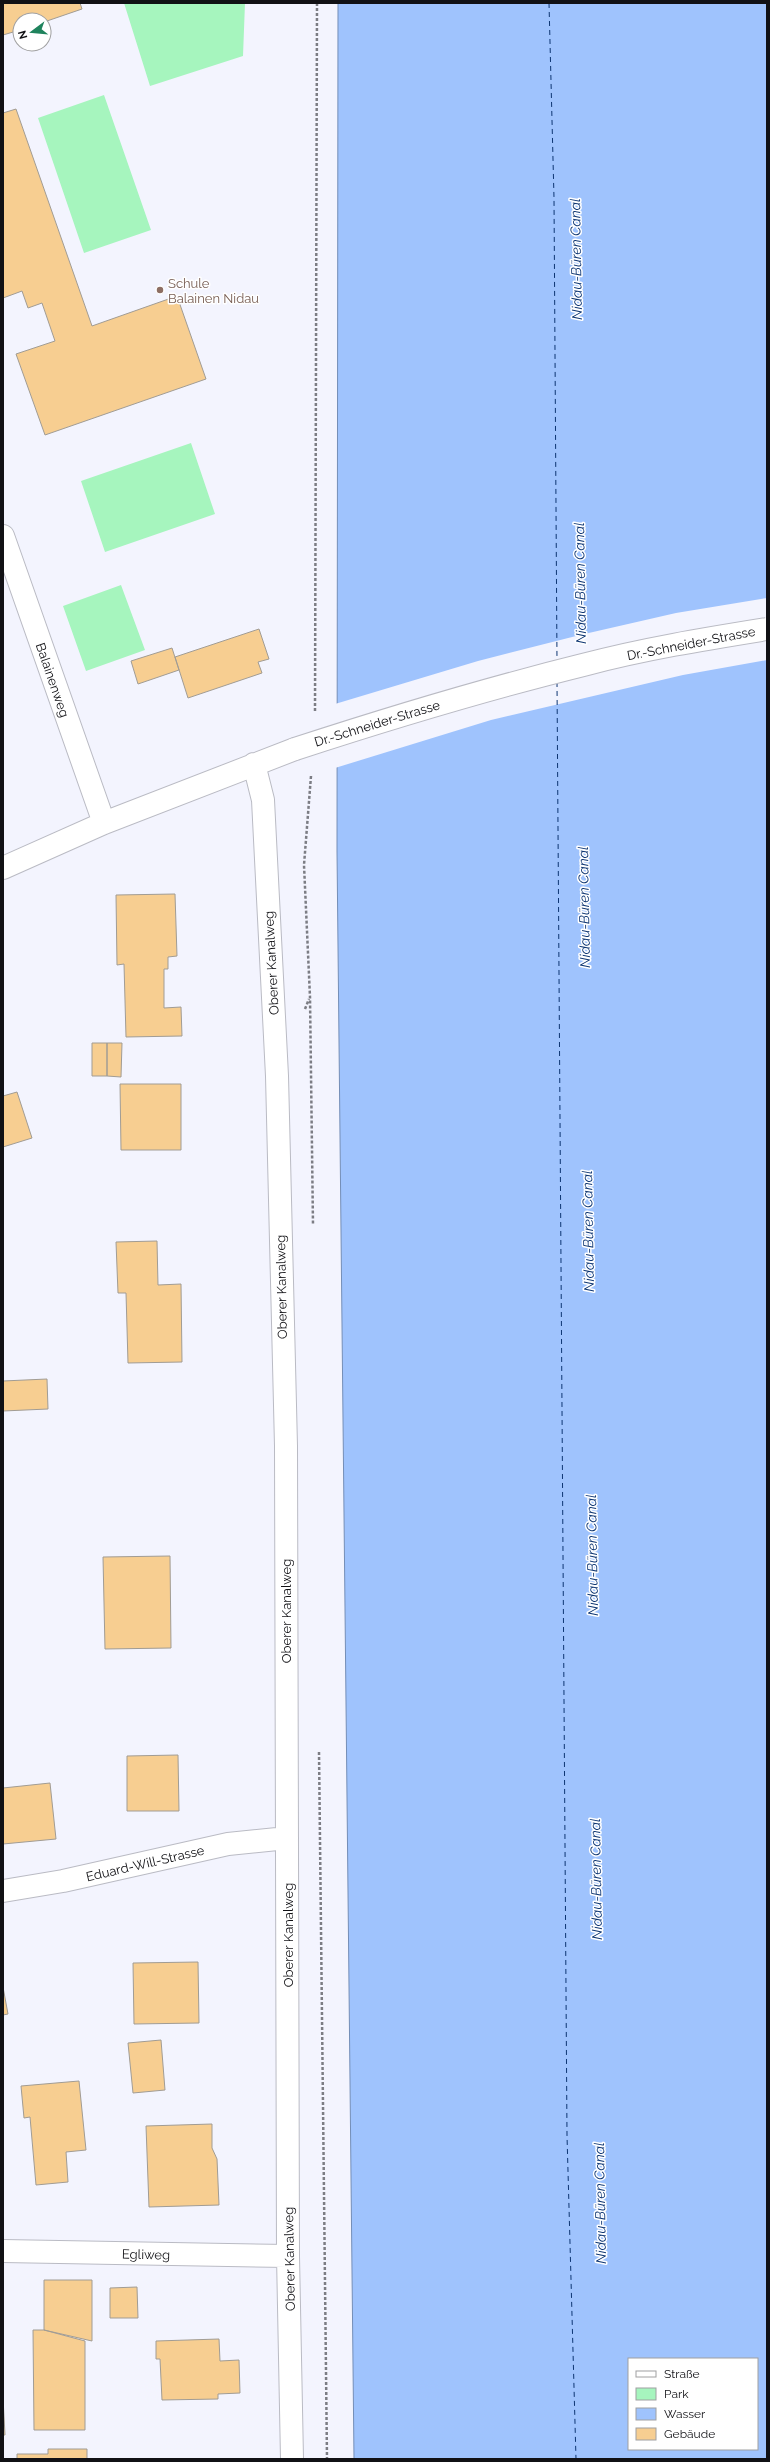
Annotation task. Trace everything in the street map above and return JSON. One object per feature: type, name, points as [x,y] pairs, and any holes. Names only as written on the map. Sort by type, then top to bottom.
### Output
[{"type":"street","name":"Balainenweg","points":[[3,536],[104,823]]},
{"type":"street","name":"Dr.-Schneider-Strasse","points":[[3,868],[104,823],[254,764],[295,749],[470,694],[584,664],[686,642],[767,629]]},
{"type":"street","name":"Oberer Kanalweg","points":[[254,764],[263,800],[277,1076],[286,1446],[288,2256],[292,2459]]},
{"type":"street","name":"Eduard-Will-Strasse","points":[[3,1891],[63,1881],[228,1844],[288,1838]]},
{"type":"street","name":"Egliweg","points":[[3,2251],[288,2256]]},
{"type":"path","points":[[315,715],[317,3]]},
{"type":"path","points":[[310,997],[304,865],[311,770]]},
{"type":"green space","points":[[124,3],[245,3],[243,56],[150,86]]},
{"type":"green space","points":[[104,95],[151,230],[84,253],[38,118]]},
{"type":"green space","points":[[191,443],[215,514],[105,552],[81,481]]},
{"type":"green space","points":[[121,585],[145,650],[86,671],[63,606]]},
{"type":"water","name":"Nidau-Büren Canal","points":[[338,3],[767,3],[767,2459],[354,2459],[337,851]]},
{"type":"pier","points":[[767,598],[767,660],[683,675],[491,720],[335,768],[335,704],[478,661],[580,635],[676,613]]},
{"type":"building","points":[[3,3],[80,3],[82,9],[52,19],[52,12],[12,12],[12,32],[3,35]]},
{"type":"building","points":[[16,109],[92,326],[177,296],[206,379],[45,435],[16,354],[55,341],[42,303],[28,308],[22,291],[3,298],[3,113]]},
{"type":"building","points":[[259,629],[269,659],[258,662],[262,673],[188,698],[175,657]]},
{"type":"building","points":[[172,648],[179,670],[138,684],[131,661]]},
{"type":"building","points":[[175,894],[177,956],[168,957],[168,969],[164,969],[164,1008],[181,1007],[182,1036],[126,1037],[124,964],[117,965],[116,895]]},
{"type":"building","points":[[92,1043],[107,1043],[107,1076],[92,1076]]},
{"type":"building","points":[[107,1043],[122,1043],[121,1077],[107,1076]]},
{"type":"building","points":[[120,1084],[181,1084],[181,1150],[121,1150]]},
{"type":"building","points":[[17,1092],[32,1138],[3,1147],[3,1096]]},
{"type":"building","points":[[157,1241],[158,1285],[181,1284],[182,1362],[128,1363],[126,1293],[118,1293],[116,1242]]},
{"type":"building","points":[[47,1379],[48,1409],[3,1411],[3,1381]]},
{"type":"building","points":[[170,1556],[171,1648],[105,1649],[103,1557]]},
{"type":"building","points":[[178,1755],[179,1811],[127,1811],[127,1756]]},
{"type":"building","points":[[50,1783],[56,1839],[3,1844],[3,1788]]},
{"type":"building","points":[[198,1962],[199,2023],[134,2024],[133,1963]]},
{"type":"building","points":[[3,1987],[8,2014],[3,2015]]},
{"type":"building","points":[[161,2040],[165,2090],[133,2093],[128,2043]]},
{"type":"building","points":[[79,2081],[86,2150],[66,2152],[68,2182],[36,2185],[30,2117],[24,2118],[21,2086]]},
{"type":"building","points":[[212,2124],[212,2148],[217,2159],[219,2205],[149,2207],[146,2126]]},
{"type":"building","points":[[44,2280],[92,2280],[92,2341],[44,2330]]},
{"type":"building","points":[[137,2287],[138,2318],[110,2318],[110,2288]]},
{"type":"building","points":[[33,2330],[44,2330],[85,2341],[85,2430],[34,2430]]},
{"type":"building","points":[[219,2339],[220,2361],[239,2360],[240,2393],[218,2394],[218,2399],[162,2400],[160,2359],[156,2359],[156,2341]]},
{"type":"building","points":[[3,2398],[5,2435],[3,2435]]},
{"type":"building","points":[[48,2449],[87,2449],[87,2459],[17,2459],[17,2454],[48,2454]]},
{"type":"ferry route","points":[[549,3],[554,198],[557,661]]},
{"type":"ferry route","points":[[557,682],[567,2135],[576,2459]]},
{"type":"place","name":"Schule Balainen Nidau","points":[[160,290]]}]
